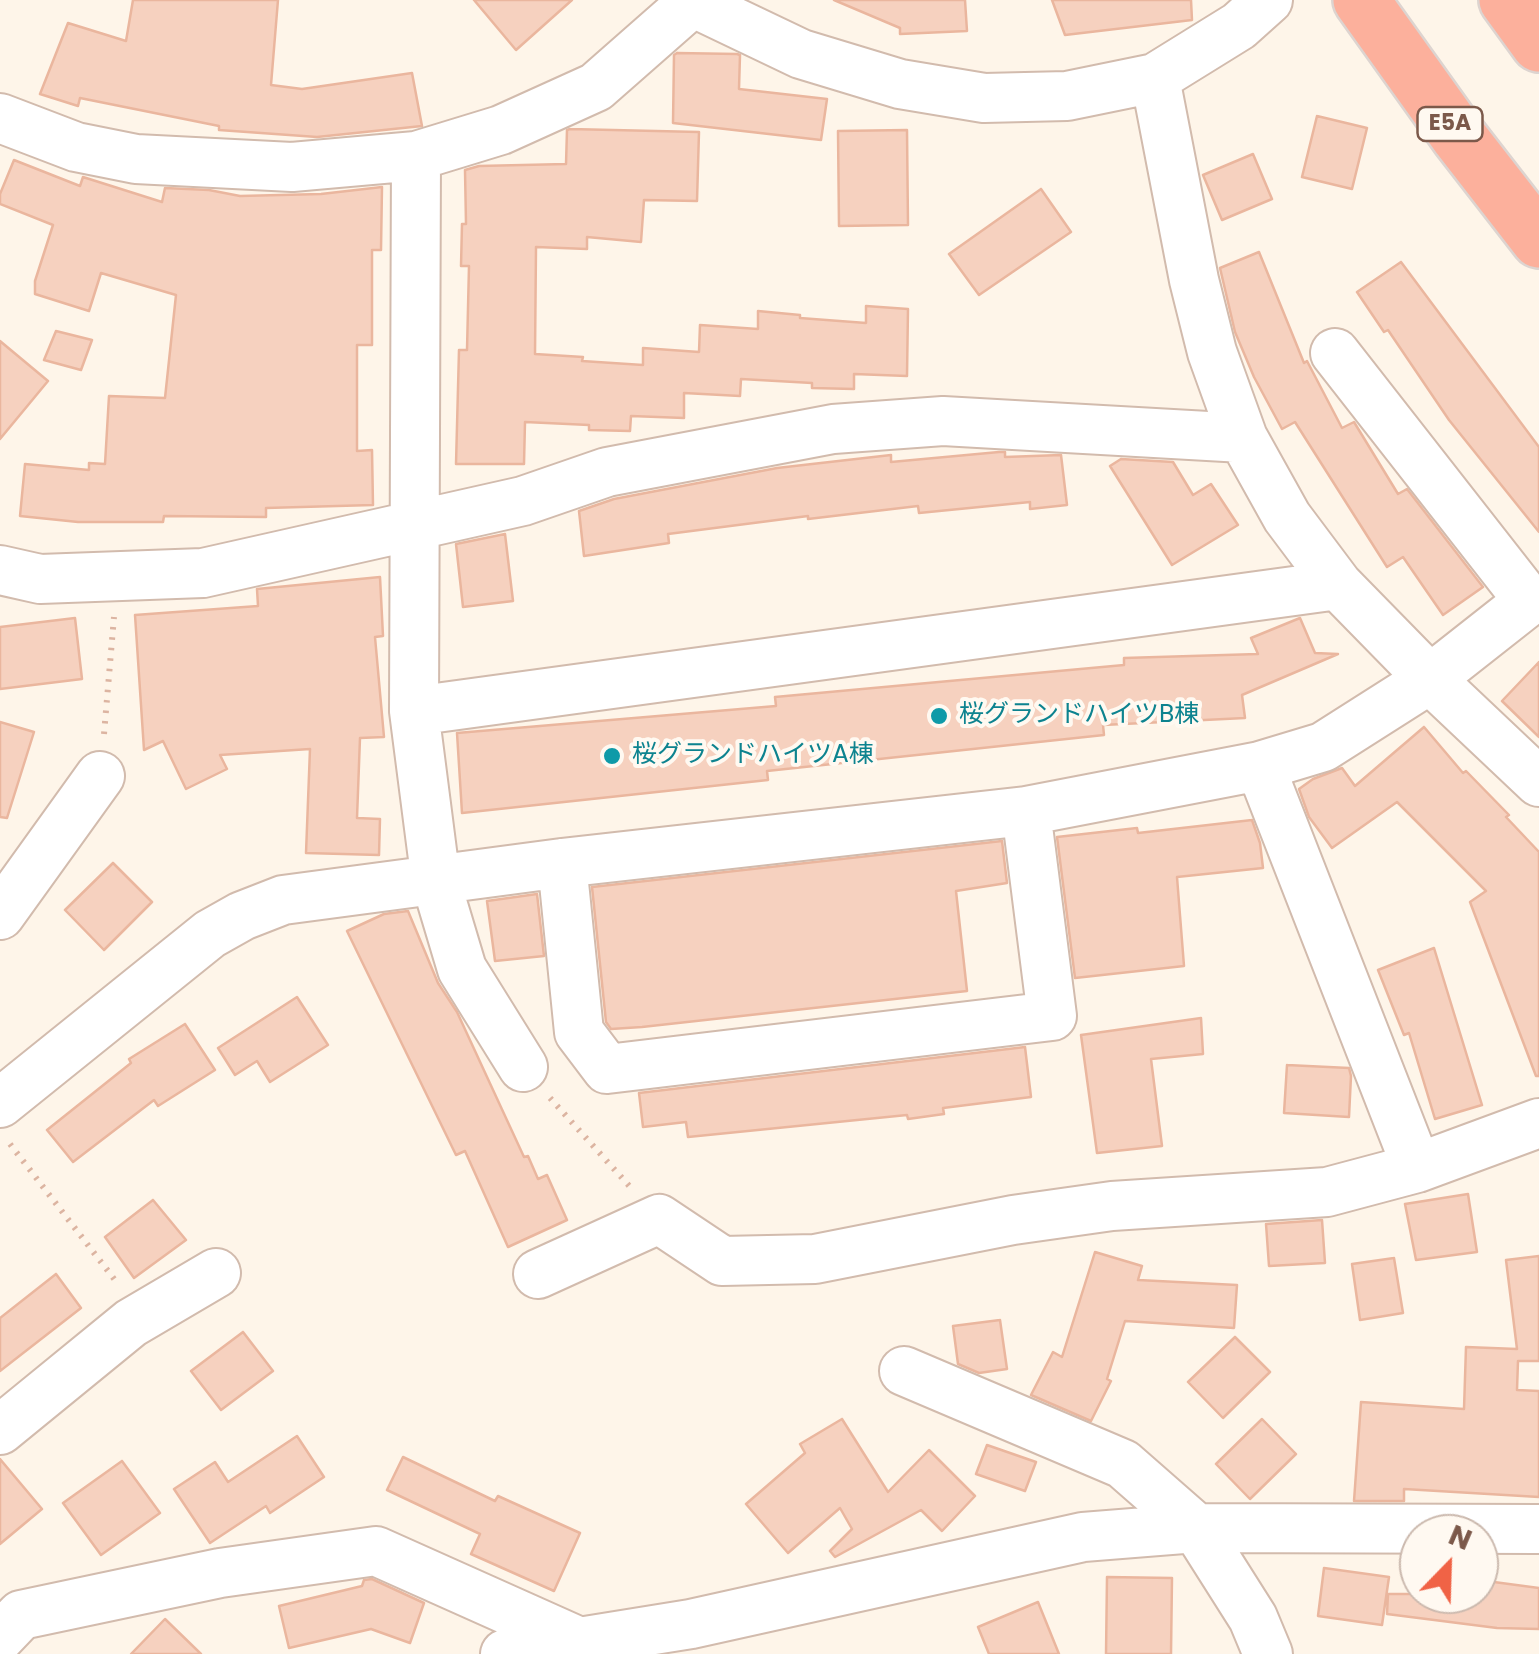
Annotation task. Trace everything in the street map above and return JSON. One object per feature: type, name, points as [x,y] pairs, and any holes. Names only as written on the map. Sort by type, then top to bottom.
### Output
[{"type":"highway","points":[[1507,0],[1539,44]]},
{"type":"highway","name":"E5A","points":[[1363,2],[1458,137],[1539,240]]},
{"type":"street","points":[[0,118],[76,147],[136,159],[292,167],[416,156],[501,130],[596,87],[692,1],[801,54],[917,87],[984,98],[1067,96],[1155,78],[1238,26],[1268,0]]},
{"type":"street","points":[[1155,78],[1212,352],[1244,438],[1287,517],[1338,585],[1430,680],[1539,782]]},
{"type":"street","points":[[416,156],[414,711],[436,882],[462,969],[522,1067]]},
{"type":"street","points":[[0,1103],[210,934],[283,900],[562,863],[1026,811],[1260,766],[1323,747],[1430,680],[1529,601],[1335,353]]},
{"type":"street","points":[[0,570],[40,579],[204,573],[523,501],[607,472],[833,429],[943,421],[1244,438]]},
{"type":"street","points":[[414,711],[1338,585]]},
{"type":"street","points":[[1260,766],[1418,1168]]},
{"type":"street","points":[[0,915],[100,776]]},
{"type":"street","points":[[562,863],[579,1032],[608,1070],[1052,1016],[1026,811]]},
{"type":"street","points":[[538,1274],[659,1218],[722,1261],[814,1260],[1013,1220],[1112,1206],[1327,1192],[1418,1168],[1539,1123]]},
{"type":"street","points":[[0,1430],[142,1316],[216,1273]]},
{"type":"street","points":[[904,1371],[1124,1464],[1196,1528],[1253,1618],[1268,1654]]},
{"type":"street","points":[[505,1654],[574,1640],[689,1639],[1083,1537],[1196,1528],[1539,1529]]},
{"type":"street","points":[[7,1614],[220,1573],[376,1551],[574,1640]]},
{"type":"path","points":[[100,776],[117,576]]},
{"type":"path","points":[[522,1067],[659,1218]]},
{"type":"path","points":[[0,1131],[142,1316]]},
{"type":"building","points":[[133,0],[278,0],[271,85],[302,89],[412,73],[422,126],[317,137],[219,130],[219,126],[80,98],[78,106],[40,94],[68,23],[126,41]]},
{"type":"building","points":[[474,0],[572,0],[516,50]]},
{"type":"building","points":[[834,0],[965,0],[967,31],[900,34],[900,28]]},
{"type":"building","points":[[1052,0],[1191,0],[1192,20],[1065,35]]},
{"type":"building","points":[[677,53],[737,54],[739,89],[827,99],[821,140],[673,123]]},
{"type":"building","points":[[1317,116],[1367,128],[1352,189],[1302,177]]},
{"type":"building","points":[[570,129],[699,132],[697,201],[644,200],[641,242],[587,237],[587,249],[536,247],[535,354],[643,365],[643,348],[699,352],[700,325],[758,329],[758,311],[866,323],[866,306],[908,309],[907,376],[854,374],[854,389],[741,379],[740,396],[684,393],[684,418],[631,416],[630,431],[525,422],[524,464],[456,464],[459,350],[467,350],[469,266],[461,266],[462,224],[466,224],[465,170],[479,166],[566,164]]},
{"type":"building","points":[[907,130],[908,225],[839,226],[838,131]]},
{"type":"building","points":[[1253,154],[1272,199],[1222,220],[1203,175]]},
{"type":"building","points":[[14,160],[80,186],[83,177],[162,202],[165,188],[240,196],[321,194],[382,187],[381,250],[372,250],[372,345],[357,345],[357,451],[372,450],[373,505],[266,508],[266,517],[164,516],[163,522],[78,522],[20,516],[25,464],[89,470],[89,463],[105,464],[109,396],[165,398],[176,295],[101,273],[89,311],[35,294],[35,281],[53,225],[0,204],[0,194]]},
{"type":"building","points":[[1041,189],[1071,232],[979,295],[949,254]]},
{"type":"building","points":[[1259,252],[1304,363],[1307,361],[1342,428],[1354,422],[1398,494],[1407,489],[1483,587],[1443,615],[1403,557],[1387,567],[1295,422],[1282,429],[1254,377],[1235,332],[1220,268]]},
{"type":"building","points":[[1401,262],[1539,447],[1539,532],[1449,420],[1357,292]]},
{"type":"building","points":[[56,331],[92,340],[81,370],[44,360]]},
{"type":"building","points":[[0,341],[48,381],[0,439]]},
{"type":"building","points":[[1005,452],[1005,457],[1061,455],[1067,505],[1030,509],[1030,502],[919,513],[918,506],[808,516],[668,534],[669,543],[584,556],[579,511],[614,499],[777,468],[891,455],[891,462]]},
{"type":"building","points":[[1121,459],[1173,462],[1193,495],[1211,484],[1238,525],[1172,565],[1110,466]]},
{"type":"building","points":[[505,534],[513,601],[463,607],[456,544]]},
{"type":"building","points":[[380,577],[383,636],[375,637],[384,737],[360,738],[357,818],[380,819],[379,855],[306,853],[310,749],[220,755],[227,769],[186,789],[163,741],[144,750],[135,615],[258,606],[257,589]]},
{"type":"building","points":[[75,618],[82,679],[0,689],[0,627]]},
{"type":"building","points":[[1300,618],[1315,653],[1338,654],[1242,695],[1245,718],[1103,725],[1104,735],[767,771],[768,780],[462,813],[457,733],[776,706],[775,697],[1124,665],[1124,658],[1258,654],[1251,638]]},
{"type":"building","points":[[1539,662],[1539,737],[1502,701]]},
{"type":"building","points":[[0,722],[34,732],[7,818],[0,817]]},
{"type":"building","points":[[1424,727],[1539,852],[1539,1076],[1470,902],[1486,891],[1397,802],[1332,848],[1309,817],[1299,789],[1342,768],[1355,786]]},
{"type":"building","points":[[1252,820],[1263,868],[1177,877],[1184,966],[1075,978],[1057,837],[1137,828],[1138,833]]},
{"type":"building","points":[[1002,841],[1007,883],[956,891],[967,991],[642,1027],[611,1029],[606,1022],[592,887]]},
{"type":"building","points":[[113,863],[152,902],[104,950],[65,910]]},
{"type":"building","points":[[537,894],[544,956],[495,961],[487,901]]},
{"type":"building","points":[[408,911],[438,983],[457,1012],[524,1157],[528,1156],[538,1179],[547,1175],[567,1220],[508,1247],[465,1151],[456,1155],[347,931],[384,914]]},
{"type":"building","points":[[1434,948],[1482,1105],[1435,1119],[1409,1033],[1404,1035],[1378,970]]},
{"type":"building","points":[[297,997],[328,1045],[270,1082],[257,1061],[235,1075],[218,1048]]},
{"type":"building","points":[[1201,1018],[1203,1054],[1151,1059],[1162,1146],[1097,1153],[1081,1035]]},
{"type":"building","points":[[185,1024],[215,1070],[158,1106],[154,1100],[73,1162],[47,1130],[131,1063],[129,1059]]},
{"type":"building","points":[[1025,1047],[1031,1097],[943,1108],[944,1114],[908,1119],[907,1115],[688,1137],[686,1122],[643,1127],[639,1093]]},
{"type":"building","points":[[1287,1065],[1349,1068],[1349,1117],[1284,1113]]},
{"type":"building","points":[[1468,1194],[1477,1252],[1416,1260],[1405,1204]]},
{"type":"building","points":[[153,1200],[186,1240],[134,1278],[105,1237]]},
{"type":"building","points":[[1322,1220],[1325,1263],[1269,1266],[1266,1224]]},
{"type":"building","points":[[1095,1252],[1142,1266],[1138,1280],[1237,1285],[1234,1328],[1125,1321],[1107,1379],[1111,1381],[1091,1421],[1031,1395],[1053,1352],[1062,1357]]},
{"type":"building","points":[[1539,1256],[1539,1361],[1518,1361],[1517,1390],[1539,1391],[1539,1497],[1404,1489],[1404,1501],[1354,1501],[1361,1402],[1464,1409],[1466,1347],[1517,1349],[1506,1260]]},
{"type":"building","points":[[1394,1258],[1403,1313],[1360,1320],[1352,1264]]},
{"type":"building","points":[[56,1274],[81,1308],[0,1371],[0,1318]]},
{"type":"building","points":[[1000,1320],[1007,1369],[979,1373],[958,1364],[953,1326]]},
{"type":"building","points":[[243,1332],[273,1371],[221,1410],[191,1371]]},
{"type":"building","points":[[1235,1337],[1270,1372],[1223,1418],[1188,1382]]},
{"type":"building","points":[[842,1419],[888,1492],[929,1450],[975,1496],[942,1531],[921,1510],[835,1557],[830,1551],[852,1529],[840,1508],[788,1553],[746,1504],[805,1453],[800,1444]]},
{"type":"building","points":[[1262,1419],[1296,1454],[1250,1499],[1216,1464]]},
{"type":"building","points":[[297,1436],[324,1477],[270,1513],[266,1506],[210,1543],[174,1489],[215,1462],[228,1482]]},
{"type":"building","points":[[987,1445],[1036,1462],[1025,1491],[976,1474]]},
{"type":"building","points":[[403,1457],[495,1501],[498,1496],[580,1533],[554,1591],[471,1554],[480,1534],[387,1490]]},
{"type":"building","points":[[0,1459],[42,1509],[0,1544]]},
{"type":"building","points":[[122,1461],[160,1513],[101,1555],[63,1503]]},
{"type":"building","points":[[1324,1568],[1389,1577],[1382,1625],[1318,1616]]},
{"type":"building","points":[[1107,1577],[1172,1578],[1171,1654],[1106,1654]]},
{"type":"building","points":[[372,1579],[424,1603],[410,1643],[371,1629],[289,1648],[279,1606],[362,1586],[364,1580]]},
{"type":"building","points":[[1499,1583],[1539,1588],[1539,1629],[1497,1628],[1387,1614],[1388,1594],[1399,1594],[1399,1614],[1499,1614]]},
{"type":"building","points":[[1038,1602],[1059,1654],[989,1654],[978,1627]]},
{"type":"building","points":[[165,1619],[201,1654],[131,1654]]},
{"type":"place","name":"桜グランドハイツB棟","points":[[939,716]]},
{"type":"place","name":"桜グランドハイツA棟","points":[[612,756]]}]
